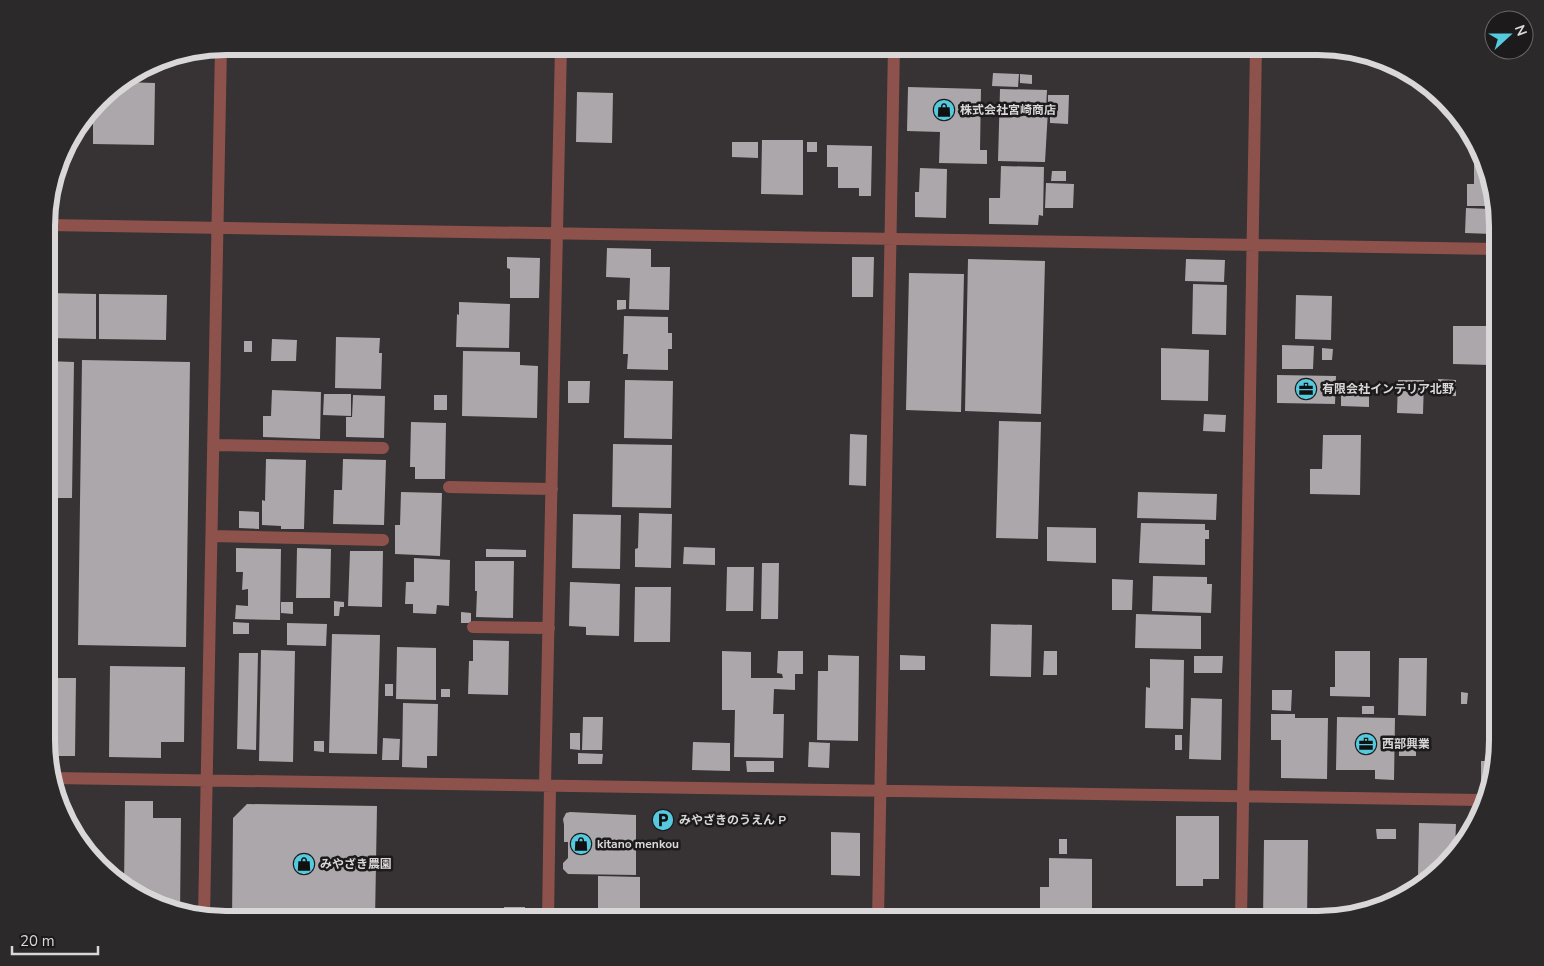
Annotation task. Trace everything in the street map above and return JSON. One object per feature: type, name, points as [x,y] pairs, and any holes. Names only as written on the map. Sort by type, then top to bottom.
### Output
[{"type":"street","points":[[204,910],[221,55]]},
{"type":"street","points":[[548,911],[549,628],[561,55]]},
{"type":"street","points":[[878,911],[894,55]]},
{"type":"street","points":[[1241,911],[1256,55]]},
{"type":"street","points":[[55,225],[1489,249]]},
{"type":"street","points":[[213,444],[383,448]]},
{"type":"street","points":[[449,487],[552,489]]},
{"type":"street","points":[[212,536],[383,540]]},
{"type":"street","points":[[473,627],[549,628]]},
{"type":"street","points":[[59,778],[1478,800]]},
{"type":"building","points":[[993,73],[1019,74],[1018,87],[992,86]]},
{"type":"building","points":[[1020,74],[1032,75],[1032,84],[1020,83]]},
{"type":"building","points":[[134,82],[155,83],[154,145],[93,144],[93,118],[113,97]]},
{"type":"building","name":"株式会社宮崎商店","points":[[908,87],[981,89],[980,150],[987,150],[987,164],[939,163],[940,132],[907,131]]},
{"type":"building","points":[[1000,89],[1047,90],[1046,110],[1048,110],[1045,162],[998,161]]},
{"type":"building","points":[[577,92],[613,93],[612,143],[576,142]]},
{"type":"building","points":[[1048,95],[1069,95],[1068,124],[1050,123]]},
{"type":"building","points":[[762,140],[803,140],[803,195],[761,194]]},
{"type":"building","points":[[732,142],[758,142],[758,158],[732,157]]},
{"type":"building","points":[[807,142],[817,142],[817,152],[807,152]]},
{"type":"building","points":[[827,145],[872,146],[871,196],[859,196],[859,188],[838,188],[838,167],[827,167]]},
{"type":"building","points":[[1474,157],[1483,182],[1488,206],[1467,206],[1467,184],[1474,184]]},
{"type":"building","points":[[1001,166],[1044,167],[1043,216],[1039,215],[1038,225],[989,224],[989,198],[1000,198]]},
{"type":"building","points":[[920,168],[947,169],[946,218],[915,217],[915,192],[919,192]]},
{"type":"building","points":[[1052,171],[1066,171],[1066,181],[1051,181]]},
{"type":"building","points":[[1046,183],[1074,184],[1073,208],[1045,208]]},
{"type":"building","points":[[1466,208],[1488,209],[1489,234],[1465,233]]},
{"type":"building","points":[[607,248],[651,249],[651,267],[670,267],[669,310],[629,309],[630,278],[606,277]]},
{"type":"building","points":[[507,257],[540,258],[539,298],[510,298],[510,269],[507,268]]},
{"type":"building","points":[[852,257],[874,257],[873,297],[852,297]]},
{"type":"building","points":[[968,259],[1045,261],[1041,414],[965,411]]},
{"type":"building","points":[[1186,259],[1225,260],[1224,282],[1185,281]]},
{"type":"building","points":[[909,273],[964,274],[961,412],[906,410]]},
{"type":"building","points":[[1193,284],[1227,285],[1226,335],[1192,334]]},
{"type":"building","points":[[55,293],[96,294],[96,339],[55,338]]},
{"type":"building","points":[[99,294],[167,295],[166,340],[99,339]]},
{"type":"building","points":[[1296,295],[1332,296],[1331,340],[1295,339]]},
{"type":"building","points":[[617,300],[626,300],[626,309],[617,310]]},
{"type":"building","points":[[459,302],[510,304],[509,348],[456,347]]},
{"type":"building","points":[[624,316],[668,317],[668,333],[672,333],[672,349],[668,349],[668,370],[627,369],[628,354],[623,354]]},
{"type":"building","points":[[1453,326],[1489,326],[1489,365],[1453,364]]},
{"type":"building","points":[[336,337],[380,338],[379,353],[382,353],[381,389],[335,388]]},
{"type":"building","points":[[272,339],[297,340],[296,361],[271,361]]},
{"type":"building","points":[[244,341],[252,341],[252,352],[244,352]]},
{"type":"building","points":[[1282,345],[1314,346],[1313,369],[1282,369]]},
{"type":"building","points":[[1161,348],[1209,350],[1208,401],[1161,400]]},
{"type":"building","points":[[1322,348],[1333,349],[1332,360],[1322,360]]},
{"type":"building","points":[[463,351],[520,352],[520,365],[538,366],[537,418],[462,416]]},
{"type":"building","points":[[82,360],[190,362],[186,647],[78,645]]},
{"type":"building","points":[[55,361],[74,362],[72,498],[55,498]]},
{"type":"building","points":[[1277,375],[1336,376],[1335,404],[1277,403]]},
{"type":"building","points":[[1438,379],[1456,380],[1456,396],[1438,396]]},
{"type":"building","points":[[625,380],[673,381],[672,439],[624,438]]},
{"type":"building","points":[[1398,380],[1424,380],[1423,414],[1397,413]]},
{"type":"building","points":[[568,381],[590,381],[589,403],[568,403]]},
{"type":"building","points":[[1341,389],[1369,389],[1369,407],[1341,406]]},
{"type":"building","points":[[272,390],[321,392],[320,439],[263,437],[263,416],[271,416]]},
{"type":"building","points":[[324,394],[351,394],[351,416],[323,415]]},
{"type":"building","points":[[353,395],[385,396],[384,438],[346,437],[346,417],[352,417]]},
{"type":"building","points":[[434,395],[447,395],[447,410],[434,410]]},
{"type":"building","points":[[1204,414],[1226,415],[1225,432],[1203,431]]},
{"type":"building","points":[[999,421],[1041,422],[1038,539],[996,538]]},
{"type":"building","points":[[411,422],[446,423],[445,479],[415,479],[415,467],[410,467]]},
{"type":"building","points":[[850,434],[867,435],[866,486],[849,485]]},
{"type":"building","points":[[1323,435],[1361,435],[1360,495],[1310,494],[1310,469],[1322,469]]},
{"type":"building","points":[[613,444],[672,445],[671,508],[612,507]]},
{"type":"building","points":[[266,459],[306,460],[304,529],[281,529],[281,526],[262,525],[262,500],[265,501]]},
{"type":"building","points":[[343,459],[386,460],[384,525],[333,524],[334,490],[342,490]]},
{"type":"building","points":[[401,492],[442,493],[440,556],[395,554],[395,525],[400,525]]},
{"type":"building","points":[[1138,492],[1217,494],[1216,520],[1137,518]]},
{"type":"building","points":[[239,511],[259,512],[259,529],[239,528]]},
{"type":"building","points":[[639,513],[672,514],[671,568],[635,567],[635,549],[638,548]]},
{"type":"building","points":[[573,514],[621,515],[620,569],[572,568]]},
{"type":"building","points":[[1141,523],[1205,524],[1205,530],[1209,530],[1209,539],[1205,539],[1205,565],[1139,563]]},
{"type":"building","points":[[1047,527],[1096,528],[1096,563],[1047,561]]},
{"type":"building","points":[[684,547],[715,548],[715,565],[683,564]]},
{"type":"building","points":[[236,548],[281,549],[280,620],[235,619],[236,605],[248,606],[248,589],[242,590],[243,572],[236,572]]},
{"type":"building","points":[[297,548],[331,549],[330,598],[296,598]]},
{"type":"building","points":[[486,549],[526,550],[526,557],[486,557]]},
{"type":"building","points":[[350,551],[383,551],[382,607],[348,606]]},
{"type":"building","points":[[414,558],[450,560],[449,606],[437,605],[436,614],[413,613],[413,604],[405,604],[406,582],[414,582]]},
{"type":"building","points":[[475,561],[514,561],[513,618],[476,617]]},
{"type":"building","points":[[762,563],[779,563],[778,619],[761,619]]},
{"type":"building","points":[[727,567],[754,567],[753,611],[726,611]]},
{"type":"building","points":[[1153,576],[1207,577],[1207,584],[1212,584],[1211,613],[1152,611]]},
{"type":"building","points":[[1112,579],[1133,580],[1132,610],[1112,610]]},
{"type":"building","points":[[570,582],[620,584],[619,636],[586,635],[586,627],[569,626]]},
{"type":"building","points":[[635,587],[671,587],[670,642],[634,642]]},
{"type":"building","points":[[334,601],[344,602],[344,607],[340,607],[339,616],[334,616]]},
{"type":"building","points":[[281,602],[293,602],[293,614],[281,613]]},
{"type":"building","points":[[461,612],[471,613],[471,623],[461,623]]},
{"type":"building","points":[[1136,614],[1201,616],[1201,649],[1135,648]]},
{"type":"building","points":[[233,622],[249,623],[249,634],[233,634]]},
{"type":"building","points":[[287,623],[327,624],[326,646],[287,645]]},
{"type":"building","points":[[991,624],[1032,625],[1031,677],[990,676]]},
{"type":"building","points":[[332,634],[380,635],[377,754],[329,753]]},
{"type":"building","points":[[473,640],[509,641],[508,695],[468,694],[469,661],[473,661]]},
{"type":"building","points":[[397,647],[436,648],[436,700],[396,699]]},
{"type":"building","points":[[261,650],[295,651],[293,762],[259,761]]},
{"type":"building","points":[[722,651],[751,652],[751,678],[783,678],[782,674],[777,673],[778,651],[803,651],[803,674],[795,674],[795,690],[774,689],[773,714],[784,714],[783,758],[734,757],[735,710],[722,710]]},
{"type":"building","points":[[1044,651],[1057,651],[1057,675],[1043,675]]},
{"type":"building","points":[[1335,651],[1370,651],[1370,697],[1330,696],[1330,687],[1335,687]]},
{"type":"building","points":[[239,653],[258,653],[256,750],[237,749]]},
{"type":"building","points":[[828,655],[859,656],[858,741],[817,740],[818,671],[828,671]]},
{"type":"building","points":[[900,655],[925,656],[925,670],[900,670]]},
{"type":"building","points":[[1194,656],[1223,656],[1222,673],[1194,673]]},
{"type":"building","points":[[1399,658],[1427,658],[1426,716],[1398,715]]},
{"type":"building","points":[[1150,659],[1184,660],[1183,729],[1145,728],[1146,687],[1150,688]]},
{"type":"building","points":[[110,666],[185,667],[184,742],[161,742],[161,758],[109,757]]},
{"type":"building","points":[[55,678],[76,678],[75,756],[56,756]]},
{"type":"building","points":[[385,684],[393,684],[393,696],[385,696]]},
{"type":"building","points":[[441,689],[450,689],[450,697],[441,697]]},
{"type":"building","points":[[1272,690],[1292,690],[1291,711],[1272,710]]},
{"type":"building","points":[[1461,692],[1468,693],[1467,704],[1461,704]]},
{"type":"building","points":[[1191,698],[1222,699],[1221,760],[1189,759]]},
{"type":"building","points":[[403,703],[438,704],[437,756],[427,756],[427,768],[402,767]]},
{"type":"building","points":[[1362,706],[1374,706],[1374,714],[1362,714]]},
{"type":"building","points":[[1271,714],[1295,714],[1295,718],[1328,718],[1327,779],[1281,778],[1281,740],[1271,740]]},
{"type":"building","points":[[583,717],[603,717],[602,750],[582,750]]},
{"type":"building","points":[[1337,717],[1395,718],[1394,780],[1375,779],[1375,770],[1336,770]]},
{"type":"building","points":[[570,733],[580,733],[580,750],[570,749]]},
{"type":"building","points":[[1175,735],[1182,735],[1182,750],[1175,750]]},
{"type":"building","points":[[383,738],[400,739],[399,760],[382,760]]},
{"type":"building","points":[[314,741],[324,741],[324,752],[314,751]]},
{"type":"building","points":[[693,742],[730,743],[730,771],[692,770]]},
{"type":"building","points":[[809,742],[830,743],[829,768],[808,767]]},
{"type":"building","points":[[1399,743],[1416,743],[1416,756],[1399,756]]},
{"type":"building","points":[[578,753],[603,754],[602,764],[578,764]]},
{"type":"building","points":[[746,761],[774,761],[774,772],[747,772]]},
{"type":"building","points":[[1481,761],[1488,761],[1483,783],[1481,783]]},
{"type":"building","points":[[125,801],[153,801],[153,818],[181,818],[180,904],[150,893],[124,877]]},
{"type":"building","points":[[247,804],[377,806],[375,911],[232,911],[233,818]]},
{"type":"building","points":[[566,813],[636,815],[636,875],[568,874],[563,869],[563,863],[568,858],[568,842],[564,842],[563,819]]},
{"type":"building","points":[[1176,816],[1219,816],[1219,879],[1203,879],[1203,886],[1176,886]]},
{"type":"building","points":[[1419,823],[1456,824],[1454,844],[1424,874],[1418,874]]},
{"type":"building","points":[[1376,829],[1396,829],[1396,839],[1377,839]]},
{"type":"building","points":[[831,832],[860,833],[860,876],[831,875]]},
{"type":"building","points":[[1059,839],[1067,839],[1067,854],[1059,854]]},
{"type":"building","points":[[1264,840],[1308,840],[1307,911],[1263,911]]},
{"type":"building","points":[[1049,858],[1092,859],[1092,911],[1040,911],[1040,887],[1049,887]]},
{"type":"building","points":[[598,876],[640,877],[640,911],[598,911]]},
{"type":"building","points":[[504,907],[525,907],[525,911],[504,911]]},
{"type":"building","points":[[1184,910],[1216,910],[1216,911]]},
{"type":"place","name":"株式会社宮崎商店","points":[[944,110]]},
{"type":"place","name":"有限会社インテリア北野","points":[[1306,389]]},
{"type":"place","name":"西部興業","points":[[1366,744]]},
{"type":"place","name":"みやざきのうえん P","points":[[663,820]]},
{"type":"place","name":"kitano menkou","points":[[581,844]]},
{"type":"place","name":"みやざき農園","points":[[304,864]]}]
